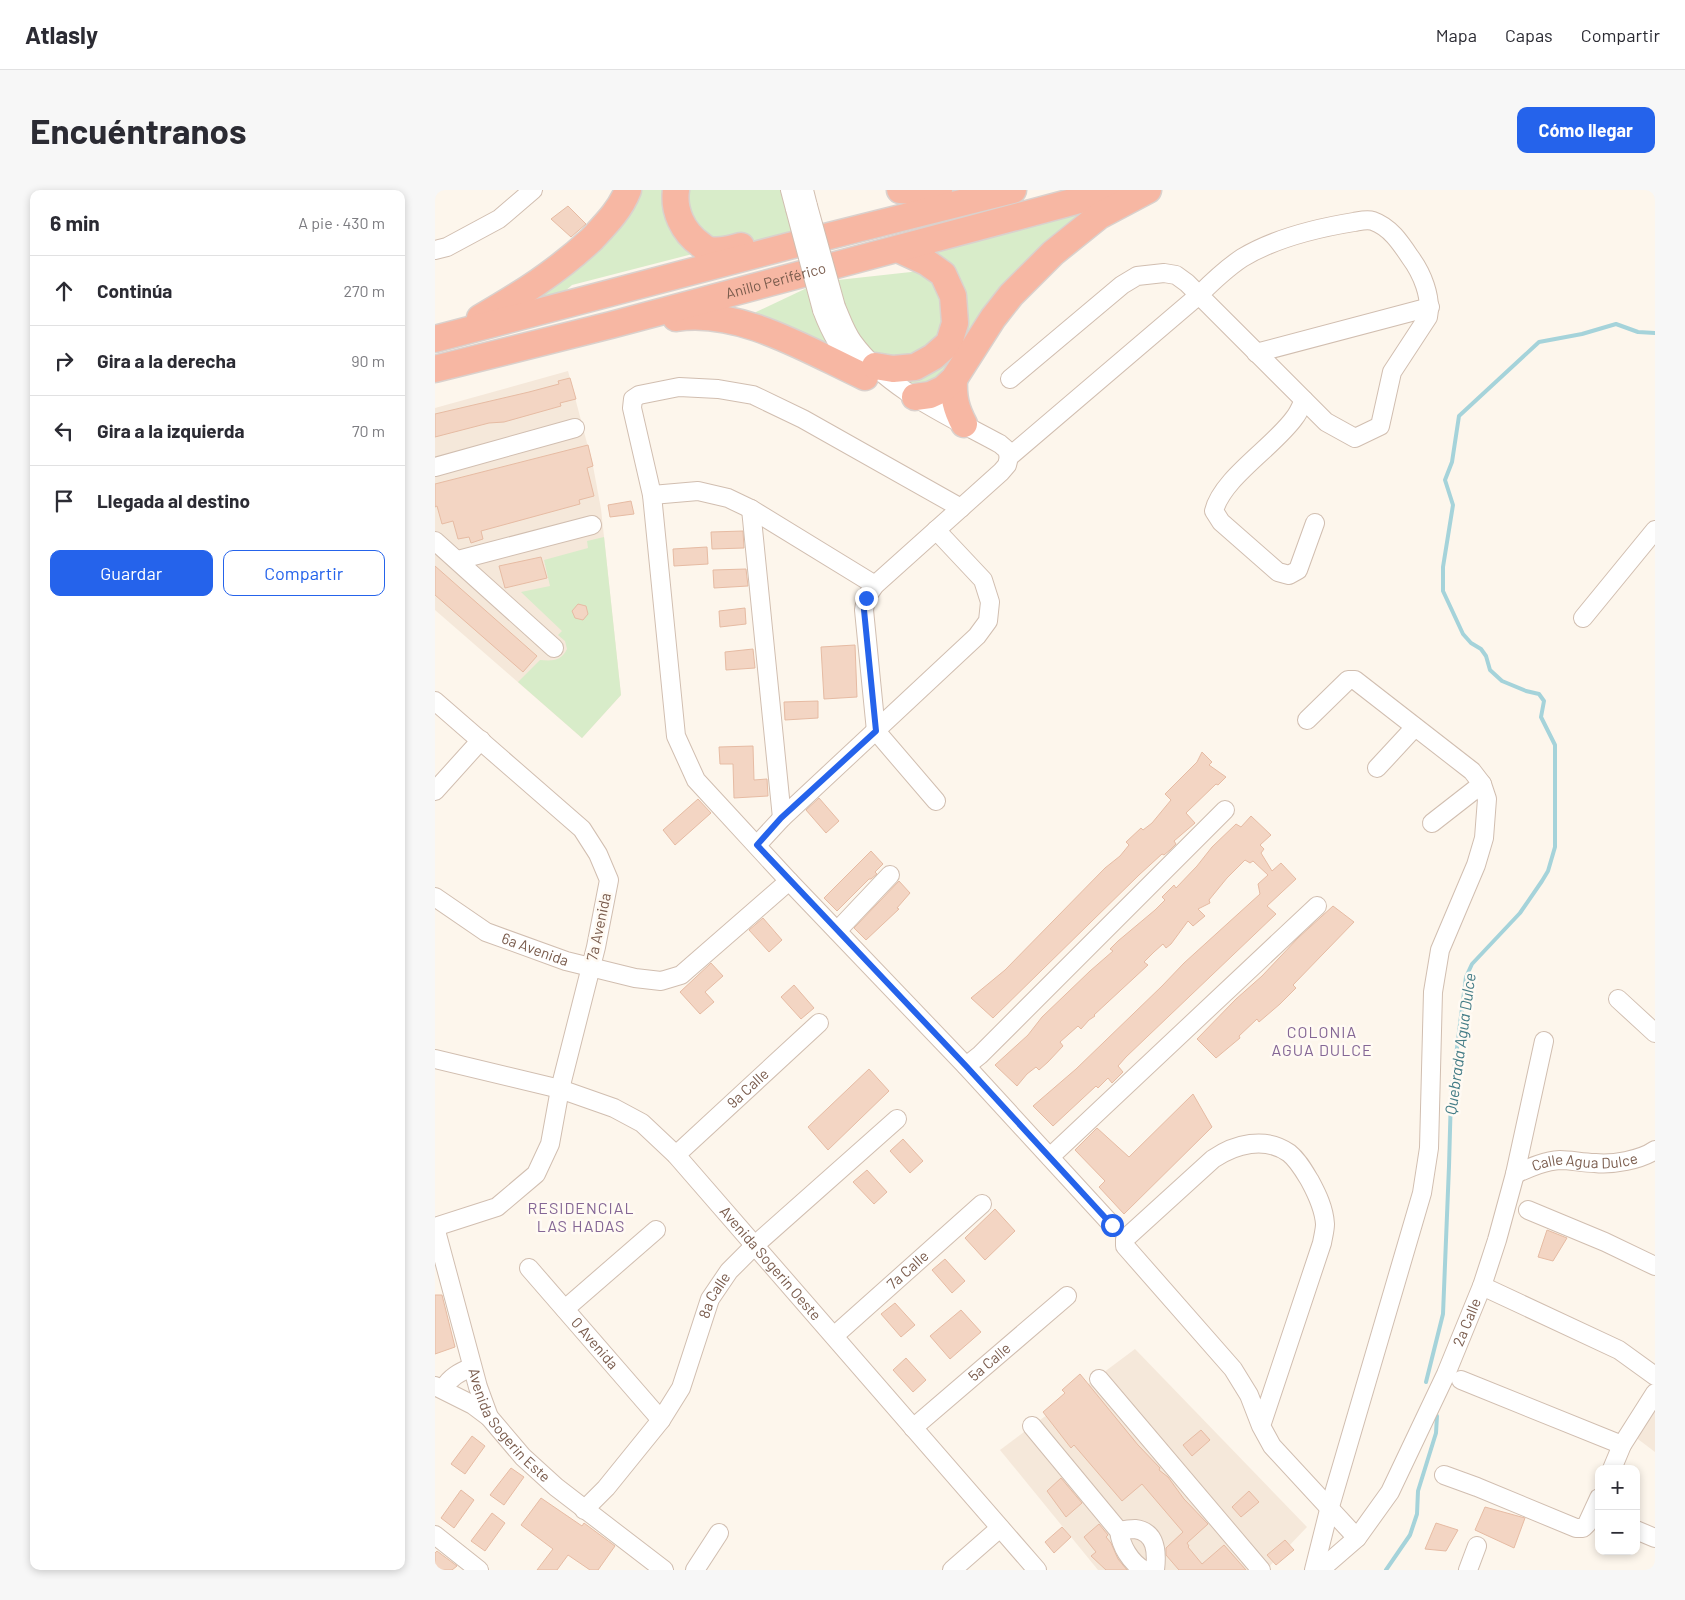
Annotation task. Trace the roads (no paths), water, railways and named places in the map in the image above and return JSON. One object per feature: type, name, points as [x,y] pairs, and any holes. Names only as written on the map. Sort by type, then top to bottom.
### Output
[{"type":"highway","points":[[443,337],[529,289],[555,272],[612,218],[628,190]]},
{"type":"highway","points":[[676,190],[675,198],[681,224],[691,238],[708,250],[722,251],[752,244],[789,246]]},
{"type":"highway","points":[[901,190],[927,192],[939,190]]},
{"type":"highway","name":"Anillo Periférico","points":[[443,337],[789,246],[1013,190]]},
{"type":"highway","name":"Anillo Periférico","points":[[435,369],[611,325],[1117,190]]},
{"type":"highway","points":[[915,397],[930,395],[943,389],[954,379],[993,318],[1011,296],[1053,253],[1099,216],[1147,190]]},
{"type":"highway","points":[[611,325],[637,324],[694,315],[733,321],[758,328],[870,371],[893,370],[915,366],[933,357],[949,343],[955,323],[953,296],[943,274],[926,262],[898,249]]},
{"type":"highway","points":[[954,379],[953,396],[957,411],[964,424]]},
{"type":"street","points":[[435,250],[447,247],[499,219],[533,190]]},
{"type":"street","points":[[801,197],[829,309],[830,330],[844,354],[870,371],[889,379],[915,397],[1000,444],[1007,450],[1009,457],[1007,465],[1001,472],[875,585],[866,598],[864,610],[876,731],[936,801]]},
{"type":"street","points":[[1009,379],[1122,285],[1137,276],[1164,273],[1176,275],[1199,295],[1326,422],[1355,438],[1380,426],[1392,372],[1428,317],[1430,307],[1425,284],[1411,258],[1389,228],[1370,220],[1331,225],[1276,242],[1242,258],[1199,295],[1009,457]]},
{"type":"street","points":[[1256,353],[1430,307]]},
{"type":"street","points":[[961,508],[803,419],[753,395],[718,389],[679,387],[639,395],[633,399],[632,408],[651,495],[676,736],[696,780],[837,932],[966,1066],[1112,1225]]},
{"type":"street","points":[[1304,400],[1296,417],[1235,478],[1216,501],[1214,511],[1221,522],[1279,572],[1289,575],[1298,570],[1315,523]]},
{"type":"street","points":[[435,467],[575,428]]},
{"type":"street","points":[[651,495],[698,491],[728,498],[751,509],[875,585]]},
{"type":"street","points":[[751,509],[781,818]]},
{"type":"street","points":[[458,560],[593,525]]},
{"type":"street","points":[[757,845],[781,818],[977,636],[987,621],[990,602],[983,580],[935,530]]},
{"type":"street","points":[[1583,618],[1655,530]]},
{"type":"street","points":[[435,541],[554,648]]},
{"type":"street","points":[[1307,720],[1348,680],[1355,680],[1472,772],[1482,784],[1487,799],[1484,838],[1476,865],[1440,950],[1433,992],[1429,1148],[1422,1192],[1329,1510],[1314,1570]]},
{"type":"street","name":"7a Avenida","points":[[435,701],[582,829],[598,854],[609,880],[596,947],[561,1089],[550,1144],[536,1174],[497,1207],[435,1227]]},
{"type":"street","points":[[1377,768],[1415,727]]},
{"type":"street","points":[[435,791],[481,740]]},
{"type":"street","points":[[1432,823],[1482,784]]},
{"type":"street","points":[[966,1066],[980,1055],[1225,810]]},
{"type":"street","points":[[837,932],[890,875]]},
{"type":"street","name":"6a Avenida","points":[[435,897],[486,932],[566,961],[635,978],[661,981],[681,975],[789,881]]},
{"type":"street","points":[[1050,1157],[1317,906]]},
{"type":"street","points":[[1618,999],[1655,1033]]},
{"type":"street","name":"9a Calle","points":[[676,1155],[819,1023]]},
{"type":"street","name":"2a Calle","points":[[1320,1570],[1357,1538],[1390,1492],[1446,1374],[1482,1286],[1515,1174],[1545,1041]]},
{"type":"street","name":"Avenida Sogerin Oeste","points":[[436,1060],[561,1089],[614,1108],[641,1123],[676,1155],[1037,1570]]},
{"type":"street","name":"8a Calle","points":[[584,1510],[606,1488],[661,1420],[681,1388],[710,1300],[729,1271],[755,1245],[897,1119]]},
{"type":"street","points":[[1261,1426],[1322,1243],[1325,1224],[1320,1199],[1303,1169],[1289,1153],[1273,1146],[1248,1143],[1227,1150],[1213,1159],[1125,1239],[1125,1246],[1233,1369],[1249,1395],[1261,1426],[1272,1446],[1329,1510],[1357,1538]]},
{"type":"street","name":"Calle Agua Dulce","points":[[1515,1174],[1535,1165],[1560,1160],[1598,1164],[1630,1160],[1655,1150]]},
{"type":"street","name":"7a Calle","points":[[834,1336],[982,1204]]},
{"type":"street","points":[[1528,1210],[1605,1242],[1655,1266]]},
{"type":"street","name":"Avenida Sogerin Este","points":[[435,1227],[477,1387],[489,1417],[523,1457],[584,1510],[664,1570]]},
{"type":"street","points":[[565,1309],[655,1230]]},
{"type":"street","name":"0 Avenida","points":[[529,1268],[661,1420]]},
{"type":"street","points":[[1482,1286],[1619,1350],[1655,1376]]},
{"type":"street","name":"5a Calle","points":[[913,1428],[1067,1296]]},
{"type":"street","points":[[472,1367],[459,1372],[439,1388],[473,1405],[489,1417]]},
{"type":"street","points":[[1099,1379],[1261,1570]]},
{"type":"street","points":[[1461,1380],[1622,1445]]},
{"type":"street","points":[[1614,1465],[1622,1445],[1655,1393]]},
{"type":"street","points":[[1032,1426],[1119,1531],[1121,1542],[1128,1554],[1144,1570]]},
{"type":"street","points":[[1444,1475],[1577,1528],[1583,1528],[1596,1510]]},
{"type":"street","points":[[952,1570],[1000,1528]]},
{"type":"street","points":[[1119,1531],[1136,1529],[1147,1535],[1154,1542],[1157,1555],[1155,1570]]},
{"type":"street","points":[[1640,1532],[1655,1538]]},
{"type":"street","points":[[695,1570],[719,1533]]},
{"type":"street","points":[[435,1536],[479,1570]]},
{"type":"street","points":[[1468,1570],[1477,1546]]},
{"type":"waterway","name":"Quebrada Agua Dulce","points":[[1426,1382],[1443,1314],[1451,1095],[1466,977],[1472,964],[1520,913],[1542,881],[1548,871],[1555,847],[1555,745],[1541,717],[1544,701],[1539,694],[1502,681],[1490,670],[1486,656],[1481,649],[1471,643],[1463,634],[1443,591],[1443,567],[1453,505],[1445,480],[1452,462],[1459,416],[1539,342],[1582,334],[1616,324],[1638,332],[1655,333]]},
{"type":"waterway","name":"Quebrada Agua Dulce","points":[[1386,1570],[1410,1535],[1417,1514],[1418,1491],[1436,1433],[1437,1416]]},
{"type":"district","name":"COLONIA AGUA DULCE","points":[[1322,1041]]},
{"type":"district","name":"RESIDENCIAL LAS HADAS","points":[[581,1217]]}]
